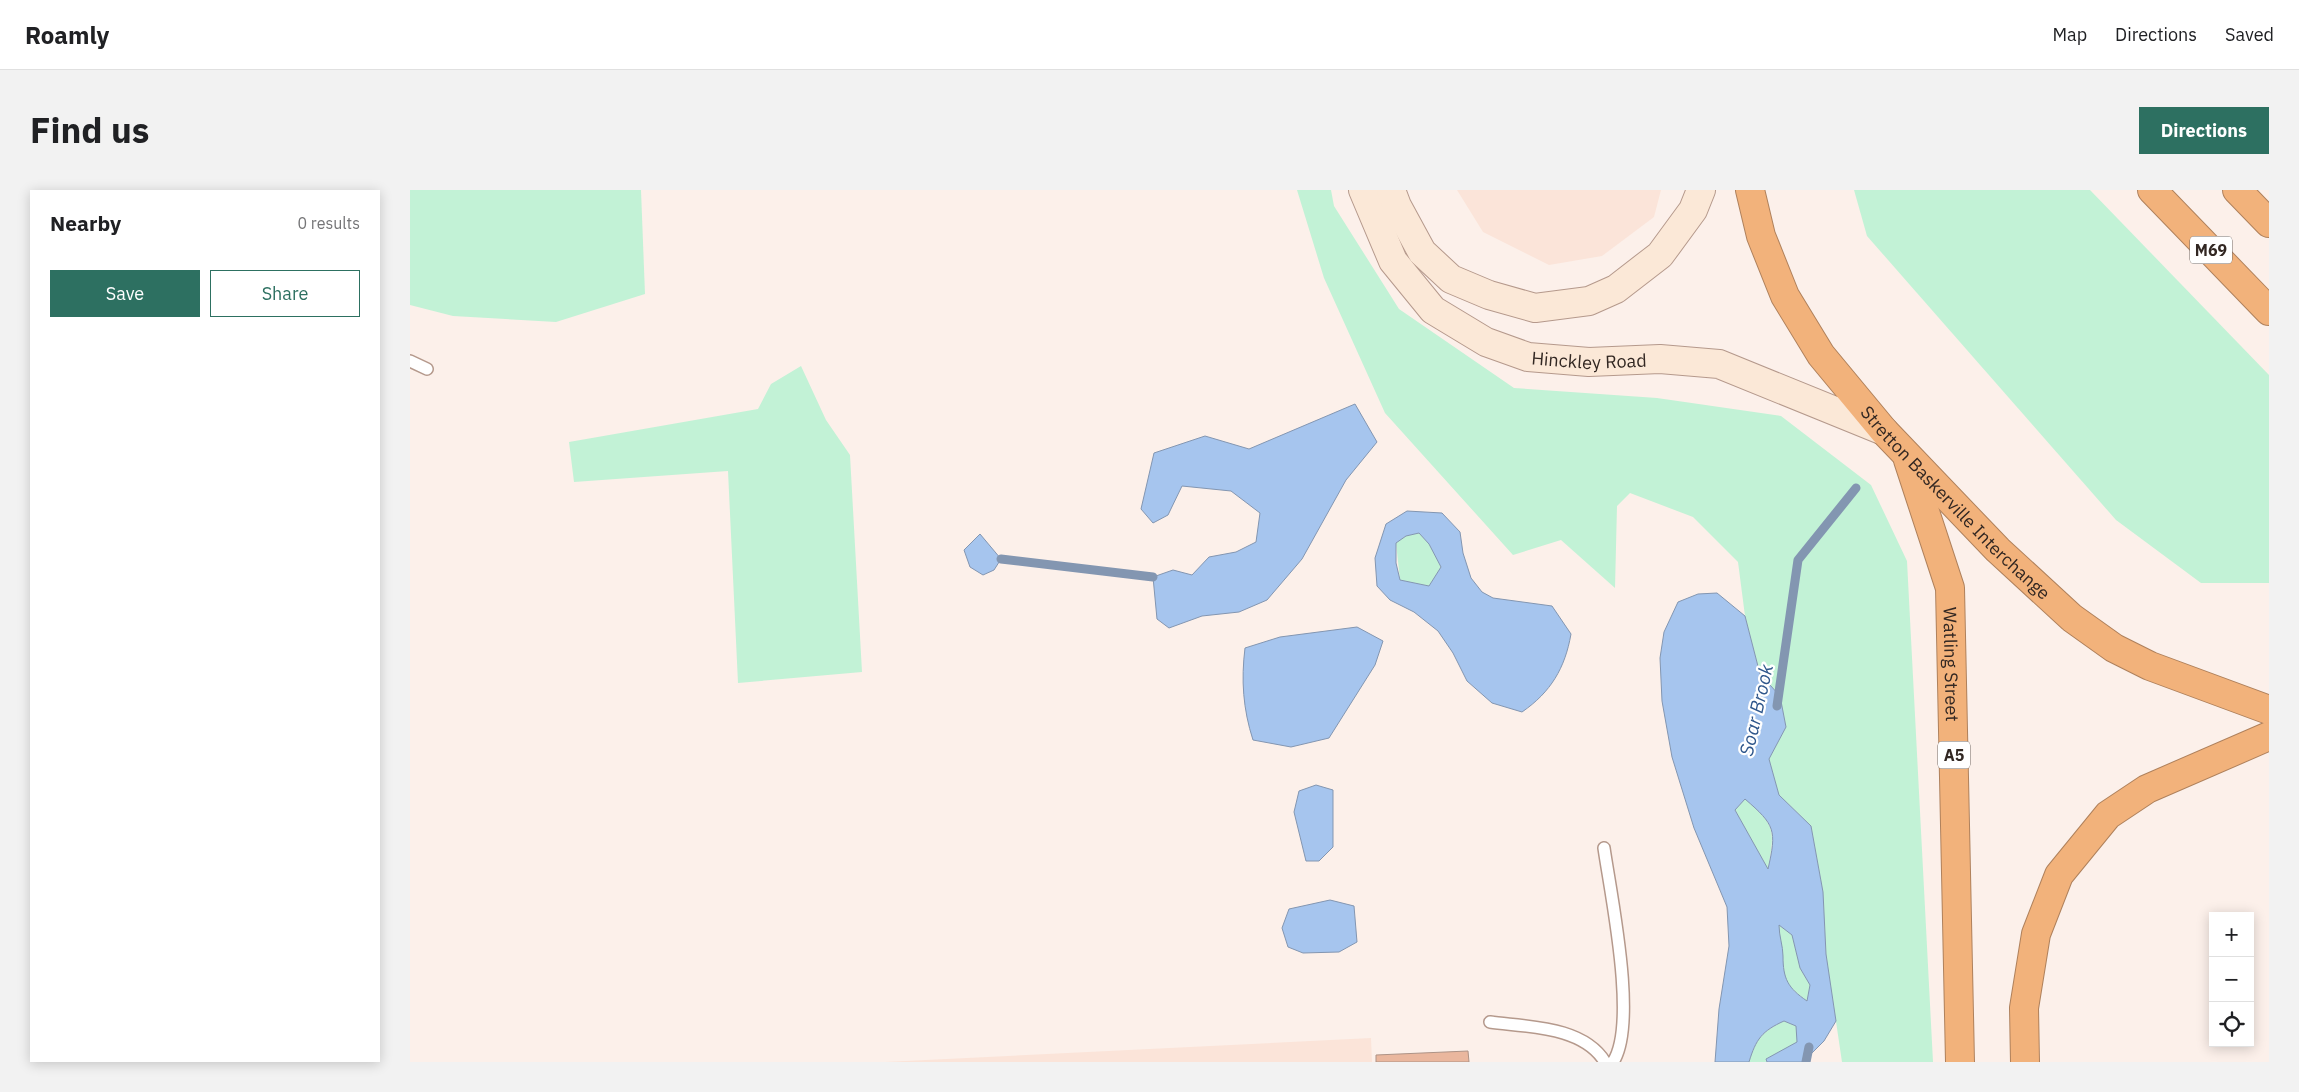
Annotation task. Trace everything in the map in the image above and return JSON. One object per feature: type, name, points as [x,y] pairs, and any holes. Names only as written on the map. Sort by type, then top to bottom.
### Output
[{"type":"highway","name":"Stretton Baskerville Interchange","points":[[1750,190],[1760,236],[1785,296],[1821,355],[1884,431],[2005,556],[2072,618],[2107,643],[2150,666],[2269,710]]},
{"type":"highway","name":"M69","points":[[2152,190],[2269,311]]},
{"type":"highway","points":[[2237,190],[2269,223]]},
{"type":"highway","name":"Watling Street","points":[[1906,455],[1950,588],[1960,1062]]},
{"type":"highway","points":[[2025,1062],[2024,1008],[2036,934],[2059,875],[2108,814],[2147,789],[2269,736]]},
{"type":"main road","name":"Hinckley Road","points":[[1363,190],[1393,261],[1433,310],[1486,342],[1528,357],[1589,362],[1660,359],[1719,364],[1884,431]]},
{"type":"main road","points":[[1392,190],[1397,206],[1422,252],[1451,279],[1489,294],[1535,308],[1589,301],[1616,289],[1660,255],[1693,210],[1701,190]]},
{"type":"lane","points":[[410,361],[427,369]]},
{"type":"lane","points":[[1604,848],[1618,946],[1624,1022],[1619,1053],[1613,1062]]},
{"type":"lane","points":[[1490,1022],[1564,1032],[1598,1051],[1605,1062]]},
{"type":"shaded area","points":[[1457,190],[1661,190],[1654,217],[1602,256],[1549,265],[1483,232]]},
{"type":"shaded area","points":[[1371,1038],[1372,1062],[885,1062]]},
{"type":"green space","points":[[410,190],[641,190],[645,294],[556,322],[453,316],[410,305]]},
{"type":"green space","points":[[1297,190],[1331,190],[1334,206],[1399,309],[1514,388],[1657,398],[1781,416],[1871,485],[1907,561],[1933,1062],[1842,1062],[1826,954],[1823,892],[1811,826],[1779,795],[1769,759],[1786,727],[1780,696],[1760,674],[1745,616],[1738,562],[1693,517],[1630,493],[1617,506],[1615,588],[1561,540],[1513,555],[1385,413],[1324,278]]},
{"type":"green space","points":[[1854,190],[2090,190],[2269,375],[2269,583],[2201,583],[2116,520],[1867,236]]},
{"type":"green space","points":[[801,366],[826,420],[850,455],[862,672],[738,683],[728,471],[574,482],[569,442],[758,409],[771,384]]},
{"type":"green space","points":[[1419,533],[1429,544],[1441,567],[1429,586],[1400,580],[1396,543],[1406,536]]},
{"type":"green space","points":[[1745,799],[1763,816],[1771,830],[1772,845],[1768,869],[1735,810]]},
{"type":"green space","points":[[1779,925],[1792,935],[1800,968],[1810,985],[1807,1001],[1791,987],[1785,977]]},
{"type":"green space","points":[[1784,1021],[1796,1026],[1798,1042],[1766,1059],[1767,1062],[1749,1062],[1754,1047],[1761,1037]]},
{"type":"water","points":[[1355,404],[1377,442],[1346,480],[1302,559],[1267,600],[1239,612],[1202,616],[1169,628],[1157,619],[1153,577],[1173,570],[1192,575],[1209,557],[1236,552],[1256,542],[1260,513],[1231,491],[1182,486],[1168,515],[1153,523],[1141,509],[1154,453],[1205,436],[1249,449]]},
{"type":"water","points":[[1407,511],[1442,513],[1460,532],[1463,553],[1471,578],[1482,592],[1493,598],[1552,606],[1571,634],[1565,658],[1549,687],[1522,712],[1492,703],[1467,681],[1453,653],[1438,631],[1414,612],[1390,600],[1377,586],[1375,558],[1386,524]],"holes":[[[1419,533],[1429,544],[1441,567],[1429,586],[1400,580],[1396,563],[1396,543],[1406,536]]]},
{"type":"water","points":[[980,534],[1001,559],[994,570],[983,575],[970,567],[964,550]]},
{"type":"water","points":[[1717,593],[1745,616],[1760,674],[1780,696],[1786,727],[1769,759],[1779,795],[1811,826],[1823,892],[1826,954],[1836,1021],[1824,1041],[1803,1062],[1767,1062],[1766,1059],[1797,1042],[1796,1026],[1784,1021],[1765,1032],[1754,1047],[1749,1062],[1715,1062],[1719,1009],[1729,946],[1727,907],[1694,828],[1672,757],[1662,701],[1660,658],[1664,632],[1678,602],[1698,594]],"holes":[[[1745,799],[1763,815],[1771,829],[1773,837],[1768,869],[1735,810]],[[1779,925],[1792,935],[1800,968],[1810,985],[1807,1001],[1795,992],[1786,977]]]},
{"type":"water","points":[[1357,627],[1383,641],[1375,665],[1329,738],[1291,747],[1253,740],[1244,694],[1245,648],[1280,637]]},
{"type":"water","points":[[1316,785],[1333,790],[1333,847],[1319,861],[1306,861],[1294,812],[1299,791]]},
{"type":"water","points":[[1330,900],[1354,906],[1357,942],[1339,952],[1303,953],[1288,947],[1282,928],[1289,909]]},
{"type":"building","points":[[1468,1051],[1469,1062],[1376,1062],[1376,1055]]},
{"type":"waterway","name":"Soar Brook","points":[[1777,706],[1798,560],[1856,488]]},
{"type":"waterway","points":[[1001,559],[1153,577]]},
{"type":"waterway","name":"Soar Brook","points":[[1806,1062],[1809,1047]]}]
